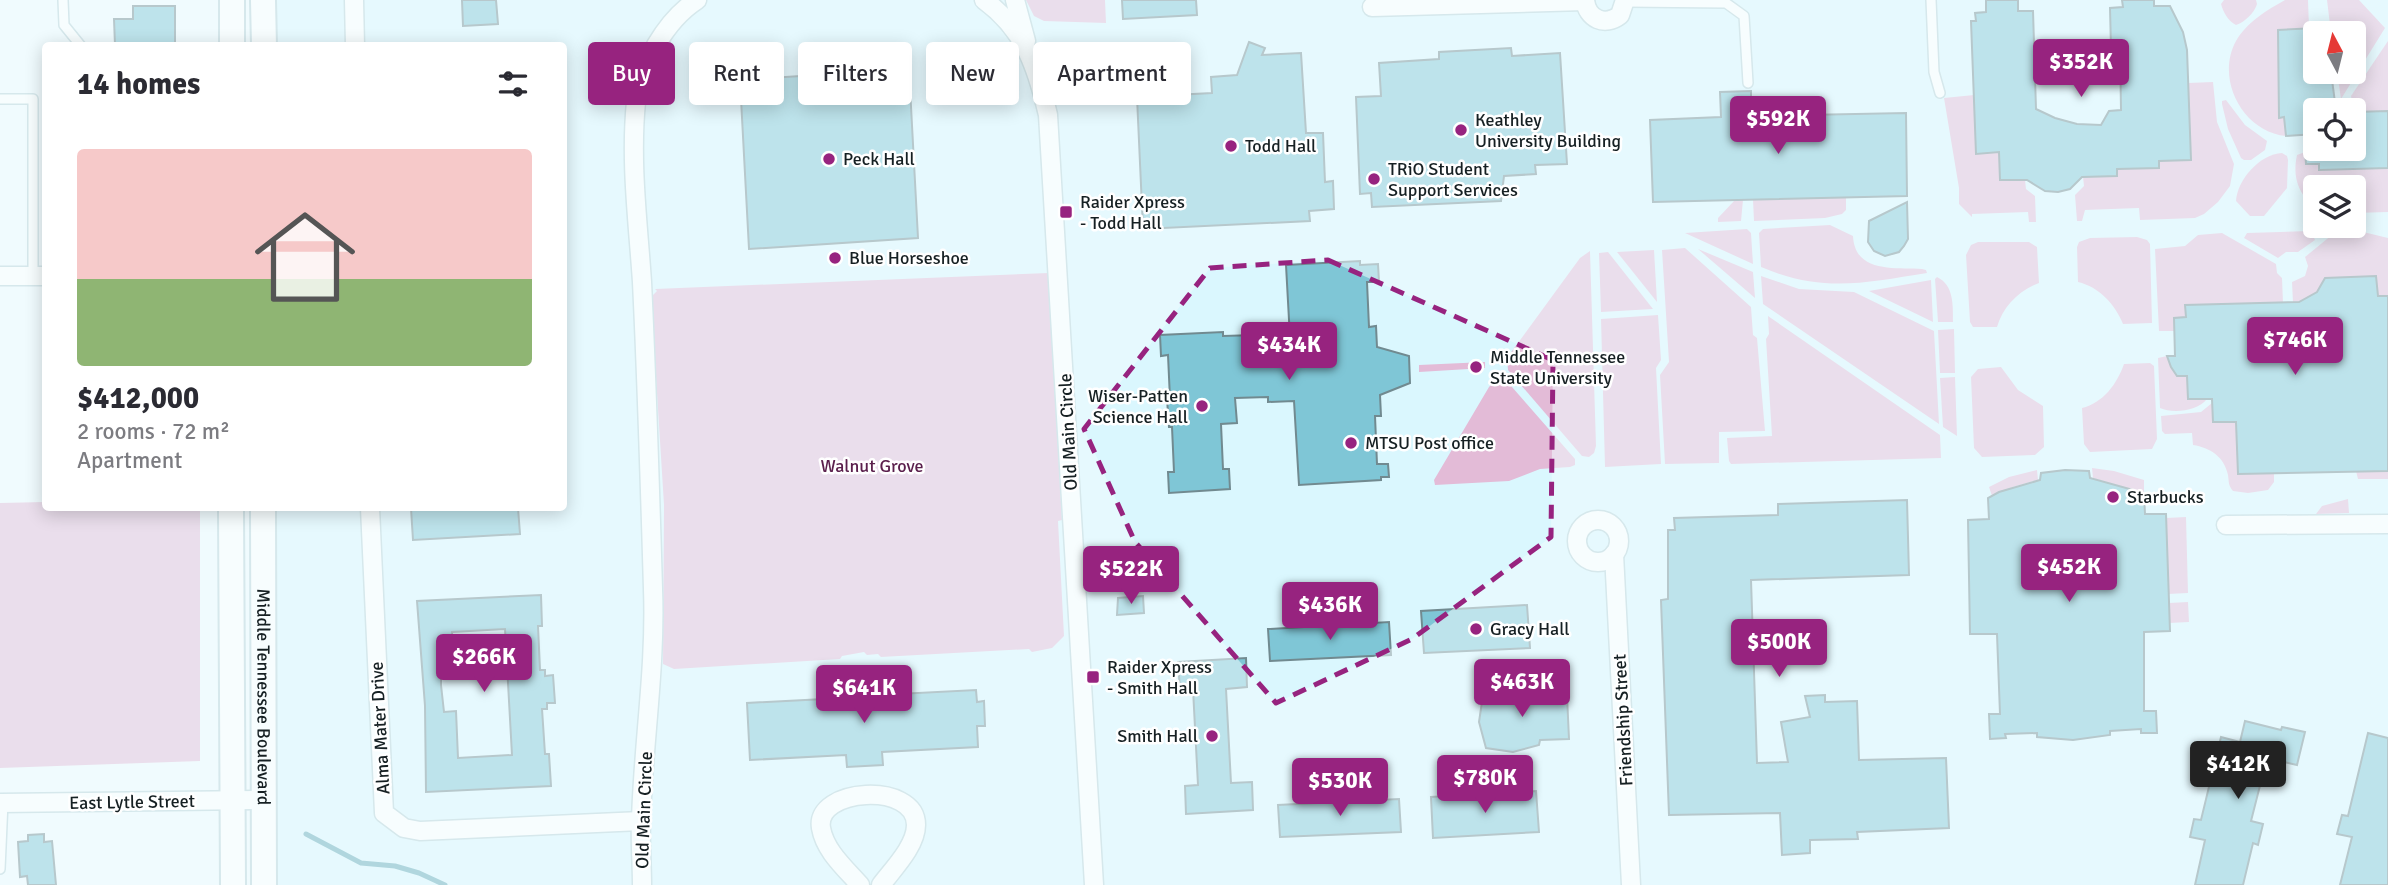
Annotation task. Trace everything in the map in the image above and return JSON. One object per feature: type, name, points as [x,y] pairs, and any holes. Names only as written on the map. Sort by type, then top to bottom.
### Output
[{"type":"main road","points":[[232,0],[232,42]]},
{"type":"main road","points":[[262,0],[264,42]]},
{"type":"main road","name":"Middle Tennessee Boulevard","points":[[231,511],[233,885]]},
{"type":"main road","name":"Middle Tennessee Boulevard","points":[[263,511],[264,885]]},
{"type":"street","points":[[354,0],[355,42]]},
{"type":"street","name":"Old Main Circle","points":[[642,885],[641,821],[652,686],[653,593],[642,284],[634,156],[636,100],[654,50],[669,27],[697,0]]},
{"type":"street","name":"Old Main Circle","points":[[984,0],[1011,27],[1029,51],[1048,115],[1094,885]]},
{"type":"street","points":[[1014,0],[1029,51]]},
{"type":"street","points":[[1371,12],[1585,1],[1586,8],[1595,19],[1608,21],[1620,15],[1625,1]]},
{"type":"street","points":[[0,276],[39,276]]},
{"type":"street","name":"Alma Mater Drive","points":[[370,511],[384,813],[404,828],[420,831],[641,821]]},
{"type":"street","points":[[2226,525],[2388,524]]},
{"type":"street","name":"Friendship Street","points":[[1614,554],[1631,885]]},
{"type":"street","points":[[860,885],[830,850],[821,831],[820,821],[823,813],[841,799],[887,796],[899,799],[909,808],[916,826],[913,838],[881,885]]},
{"type":"street","name":"East Lytle Street","points":[[2,803],[264,800]]},
{"type":"lane","points":[[63,0],[64,24],[78,42]]},
{"type":"lane","points":[[1931,0],[1934,72],[1940,93]]},
{"type":"lane","points":[[1625,1],[1726,3],[1744,16],[1748,83]]},
{"type":"lane","points":[[0,99],[33,99],[39,276]]},
{"type":"lane","points":[[0,869],[2,803]]},
{"type":"highlighted area","points":[[1328,260],[1553,360],[1551,537],[1412,639],[1276,703],[1135,542],[1084,429],[1210,268]]},
{"type":"shaded area","name":"Middle Tennessee State University","points":[[267,0],[2388,0],[2388,885],[265,885],[266,511],[567,511],[567,42],[267,42]]},
{"type":"green space","points":[[1026,0],[1105,0],[1106,23],[1044,21],[1034,16]]},
{"type":"green space","points":[[2224,0],[2256,0],[2257,4],[2249,17],[2236,25],[2228,19],[2223,10],[2221,4]]},
{"type":"green space","points":[[2285,0],[2308,0],[2309,21],[2303,21],[2303,28],[2278,30],[2279,117],[2284,117],[2286,136],[2257,125],[2246,114],[2231,87],[2229,71],[2230,56],[2240,34]]},
{"type":"green space","points":[[2327,0],[2359,0],[2385,28],[2366,59],[2366,21],[2330,21]]},
{"type":"green space","points":[[2388,41],[2388,111],[2366,112],[2366,98],[2351,98],[2359,84],[2366,84],[2366,74]]},
{"type":"green space","points":[[2213,82],[2217,122],[2234,164],[2230,186],[2218,202],[2195,218],[2140,220],[2139,208],[2085,210],[2082,221],[2077,221],[2075,195],[2084,186],[2083,177],[2117,176],[2117,169],[2159,168],[2159,161],[2191,160],[2188,83]]},
{"type":"green space","points":[[2339,84],[2350,84],[2342,98]]},
{"type":"green space","points":[[1974,95],[1976,153],[2000,152],[2000,180],[2025,180],[2026,189],[2035,196],[2036,222],[2029,222],[2028,212],[1972,214],[1972,217],[1959,204],[1959,188],[1944,98]]},
{"type":"green space","points":[[2226,100],[2245,125],[2267,141],[2265,150],[2251,160],[2241,158],[2228,129],[2222,104],[2222,101]]},
{"type":"green space","points":[[2282,153],[2288,160],[2287,188],[2264,216],[2250,216],[2236,201],[2245,177],[2258,163],[2274,154]]},
{"type":"green space","points":[[2303,153],[2303,161],[2306,164],[2319,164],[2320,170],[2388,168],[2388,212],[2366,213],[2366,175],[2303,175],[2303,194],[2296,178],[2297,155]]},
{"type":"green space","points":[[1846,197],[1846,210],[1842,214],[1825,218],[1754,221],[1753,200]]},
{"type":"green space","points":[[1735,200],[1743,200],[1741,221],[1718,222],[1718,218]]},
{"type":"green space","points":[[1830,225],[1853,236],[1855,248],[1869,263],[1889,268],[1922,269],[1927,273],[1843,284],[1804,280],[1761,267],[1759,233],[1763,229]]},
{"type":"green space","points":[[1747,229],[1751,233],[1753,264],[1685,233]]},
{"type":"green space","points":[[2303,231],[2303,238],[2315,240],[2298,252],[2286,252],[2278,258],[2244,238],[2247,233]]},
{"type":"green space","points":[[2222,233],[2276,264],[2277,273],[2282,278],[2283,303],[2185,306],[2186,317],[2174,318],[2174,331],[2159,331],[2155,249],[2185,246],[2198,235]]},
{"type":"green space","points":[[2366,233],[2388,238],[2388,296],[2378,296],[2376,276],[2325,278],[2313,295],[2304,301],[2293,303],[2292,282],[2305,276],[2308,266],[2305,257],[2328,238],[2366,238]]},
{"type":"green space","points":[[2137,237],[2150,244],[2152,323],[2123,324],[2105,297],[2086,284],[2078,282],[2077,247],[2079,242],[2090,238]]},
{"type":"green space","points":[[1978,242],[2029,242],[2037,247],[2039,283],[2012,300],[1997,327],[1973,327],[1970,322],[1966,255],[1971,245]]},
{"type":"green space","points":[[1685,248],[1751,307],[1753,335],[1757,338],[1765,431],[1719,432],[1719,463],[1665,464],[1660,375],[1669,362],[1662,250]]},
{"type":"green space","points":[[1698,249],[1753,272],[1755,298]]},
{"type":"green space","points":[[1654,250],[1657,302],[1617,252]]},
{"type":"green space","points":[[1590,251],[1596,446],[1589,457],[1582,456],[1508,370],[1507,358],[1580,258]]},
{"type":"green space","points":[[1608,252],[1653,309],[1601,312],[1599,253]]},
{"type":"green space","name":"Walnut Grove","points":[[1048,273],[1062,520],[1058,521],[1064,636],[1052,648],[1032,652],[1029,649],[881,657],[864,652],[842,656],[840,659],[674,669],[663,664],[664,505],[651,297],[657,291],[655,289]]},
{"type":"green space","points":[[1761,276],[1799,289],[1854,292],[1934,331],[1939,424],[1763,304]]},
{"type":"green space","points":[[1937,277],[1950,290],[1953,322],[1938,322]]},
{"type":"green space","points":[[1931,280],[1933,322],[1869,291]]},
{"type":"green space","points":[[1658,315],[1661,360],[1656,368],[1661,464],[1605,467],[1601,319]]},
{"type":"green space","points":[[1768,316],[1940,435],[1941,458],[1731,464],[1727,438],[1772,436],[1766,339],[1769,334]]},
{"type":"green space","points":[[1954,329],[1955,373],[1940,373],[1938,330]]},
{"type":"green space","points":[[2167,356],[2177,376],[2187,376],[2188,399],[2207,399],[2203,403],[2185,410],[2160,408],[2158,358]]},
{"type":"green space","points":[[1485,362],[1485,368],[1419,372],[1419,365]]},
{"type":"green space","points":[[2150,363],[2154,366],[2157,439],[2152,449],[2090,452],[2084,444],[2082,408],[2096,402],[2108,392],[2124,364]]},
{"type":"green space","points":[[2001,367],[2018,390],[2043,406],[2044,447],[2035,455],[1982,457],[1974,448],[1971,377],[1978,369]]},
{"type":"green space","points":[[1955,377],[1957,436],[1943,427],[1940,378]]},
{"type":"green space","points":[[1497,378],[1505,379],[1575,459],[1575,465],[1540,469],[1509,481],[1435,485],[1434,480]]},
{"type":"green space","points":[[2212,403],[2213,422],[2236,422],[2238,474],[2274,473],[2274,482],[2268,490],[2248,493],[2233,491],[2220,458],[2205,448],[2193,445],[2192,433],[2165,434],[2162,431],[2161,416],[2201,412]]},
{"type":"green space","points":[[2092,468],[2144,480],[2144,493],[2093,478]]},
{"type":"green space","points":[[2037,470],[2038,480],[1992,496],[1989,487],[2009,477]]},
{"type":"green space","points":[[2356,471],[2388,471],[2388,479],[2358,479]]},
{"type":"green space","points":[[2348,499],[2349,513],[2316,514],[2322,506]]},
{"type":"green space","points":[[42,502],[42,511],[200,511],[200,761],[0,768],[0,503]]},
{"type":"green space","points":[[2186,517],[2188,593],[2168,594],[2166,518]]},
{"type":"green space","points":[[2188,602],[2189,622],[2169,623],[2169,603]]},
{"type":"building","points":[[462,0],[496,0],[498,24],[463,26]]},
{"type":"building","points":[[1122,0],[1196,0],[1197,15],[1123,19]]},
{"type":"building","points":[[1986,0],[2018,0],[2018,11],[2033,11],[2036,109],[2077,124],[2101,125],[2109,111],[2121,110],[2120,47],[2111,48],[2110,8],[2123,7],[2122,0],[2154,0],[2154,6],[2170,6],[2183,32],[2187,50],[2191,160],[2159,161],[2159,168],[2117,169],[2117,176],[2082,177],[2070,189],[2058,192],[2045,191],[2027,180],[2000,180],[1999,152],[1976,154],[1971,21],[1976,21],[1975,13],[1986,12]]},
{"type":"building","points":[[133,6],[175,6],[175,42],[115,42],[114,19],[133,19]]},
{"type":"building","points":[[2303,29],[2303,84],[2333,84],[2334,98],[2303,98],[2303,135],[2286,136],[2284,117],[2279,118],[2278,30]]},
{"type":"building","name":"Todd Hall","points":[[1249,42],[1265,48],[1262,55],[1301,53],[1306,133],[1323,133],[1325,182],[1333,181],[1334,209],[1309,211],[1310,221],[1143,229],[1137,105],[1191,105],[1191,94],[1212,93],[1211,77],[1237,75]]},
{"type":"building","name":"Keathley University Building","points":[[1511,48],[1512,56],[1560,53],[1567,164],[1535,165],[1536,174],[1504,176],[1501,201],[1372,207],[1371,193],[1360,194],[1356,97],[1381,96],[1379,63],[1439,59],[1439,52]]},
{"type":"building","name":"Peck Hall","points":[[798,76],[798,105],[911,105],[918,238],[749,249],[741,105],[784,105],[784,77]]},
{"type":"building","points":[[1751,91],[1751,116],[1906,113],[1907,196],[1653,202],[1650,120],[1721,117],[1720,92]]},
{"type":"building","points":[[2388,111],[2388,168],[2319,170],[2319,164],[2306,164],[2306,161],[2366,161],[2366,112]]},
{"type":"building","points":[[1907,202],[1908,239],[1904,246],[1899,252],[1885,256],[1874,251],[1868,242],[1869,221]]},
{"type":"building","points":[[1360,261],[1360,265],[1378,264],[1379,282],[1367,282],[1369,327],[1376,326],[1377,347],[1409,356],[1410,383],[1380,395],[1381,416],[1375,416],[1377,464],[1388,464],[1389,477],[1381,477],[1381,480],[1299,485],[1294,401],[1268,402],[1268,397],[1235,398],[1237,423],[1221,424],[1223,469],[1229,469],[1230,489],[1169,493],[1168,472],[1174,472],[1172,427],[1169,427],[1167,399],[1170,399],[1168,355],[1161,356],[1160,335],[1223,332],[1223,336],[1256,335],[1257,340],[1290,338],[1286,265]]},
{"type":"building","points":[[2376,276],[2378,296],[2388,296],[2388,471],[2238,474],[2236,422],[2213,422],[2212,399],[2188,399],[2187,376],[2177,376],[2171,367],[2167,356],[2175,356],[2174,318],[2186,317],[2185,305],[2299,302],[2317,292],[2325,278]]},
{"type":"building","points":[[2089,471],[2090,478],[2144,493],[2145,514],[2166,514],[2170,631],[2144,632],[2144,711],[2156,711],[2157,733],[2141,733],[2141,729],[2110,731],[2110,735],[2073,740],[2037,737],[2037,733],[2005,734],[2006,738],[1990,739],[1989,714],[2000,714],[1997,634],[1970,634],[1968,520],[1989,519],[1988,498],[1999,492],[2040,480],[2041,473]]},
{"type":"building","points":[[1907,500],[1909,575],[1751,580],[1757,763],[1788,762],[1781,722],[1810,717],[1805,696],[1825,695],[1825,702],[1857,701],[1859,760],[1946,758],[1949,828],[1857,832],[1858,839],[1810,840],[1810,853],[1782,855],[1780,813],[1669,815],[1661,600],[1668,599],[1668,530],[1675,530],[1674,518],[1778,515],[1778,504]]},
{"type":"building","points":[[411,511],[518,511],[520,534],[413,540]]},
{"type":"building","points":[[541,595],[542,626],[538,626],[540,670],[545,670],[545,676],[553,675],[555,703],[547,703],[547,709],[542,709],[545,754],[549,754],[551,786],[426,792],[425,706],[417,601]],"holes":[[[505,629],[512,755],[458,758],[456,711],[444,712],[441,685],[441,678],[454,678],[452,632]]]},
{"type":"building","points":[[1143,596],[1144,613],[1117,615],[1118,598]]},
{"type":"building","name":"Gracy Hall","points":[[1527,605],[1530,648],[1424,653],[1421,611]]},
{"type":"building","points":[[1389,622],[1391,655],[1270,661],[1268,629]]},
{"type":"building","name":"Smith Hall","points":[[1246,658],[1247,687],[1226,689],[1231,783],[1252,782],[1253,810],[1186,814],[1185,786],[1198,785],[1193,689],[1180,690],[1178,662]]},
{"type":"building","points":[[878,684],[879,695],[976,690],[977,702],[984,701],[985,726],[977,726],[978,747],[882,752],[883,765],[847,767],[846,755],[750,760],[747,703],[843,698],[842,685]]},
{"type":"building","points":[[1510,688],[1536,692],[1538,697],[1567,696],[1569,739],[1540,740],[1539,745],[1513,752],[1486,748],[1479,722],[1483,695]]},
{"type":"building","points":[[2245,721],[2281,730],[2282,727],[2305,732],[2297,765],[2267,758],[2251,821],[2263,824],[2258,845],[2253,843],[2243,885],[2195,885],[2205,840],[2190,837],[2194,819],[2201,820],[2221,737],[2240,742]]},
{"type":"building","points":[[2368,733],[2388,738],[2388,885],[2340,885],[2352,837],[2337,834],[2342,815],[2348,816]]},
{"type":"building","points":[[1536,791],[1539,832],[1433,838],[1431,797]]},
{"type":"building","points":[[1399,799],[1401,832],[1280,837],[1278,805]]},
{"type":"building","points":[[44,834],[44,842],[52,841],[56,885],[28,885],[27,876],[20,877],[18,842],[28,841],[28,835]]},
{"type":"waterway","points":[[306,834],[361,863],[395,866],[445,885]]},
{"type":"place","name":"Keathley University Building","points":[[1461,130]]},
{"type":"place","name":"Todd Hall","points":[[1231,146]]},
{"type":"place","name":"Peck Hall","points":[[829,159]]},
{"type":"place","name":"TRiO Student Support Services","points":[[1374,179]]},
{"type":"place","name":"Raider Xpress - Todd Hall","points":[[1066,212]]},
{"type":"place","name":"Blue Horseshoe","points":[[835,258]]},
{"type":"place","name":"Middle Tennessee State University","points":[[1476,367]]},
{"type":"place","name":"Wiser-Patten Science Hall","points":[[1202,406]]},
{"type":"place","name":"MTSU Post office","points":[[1351,443]]},
{"type":"place","name":"Starbucks","points":[[2113,497]]},
{"type":"place","name":"Gracy Hall","points":[[1476,629]]},
{"type":"place","name":"Raider Xpress - Smith Hall","points":[[1093,677]]},
{"type":"place","name":"Smith Hall","points":[[1212,736]]}]
